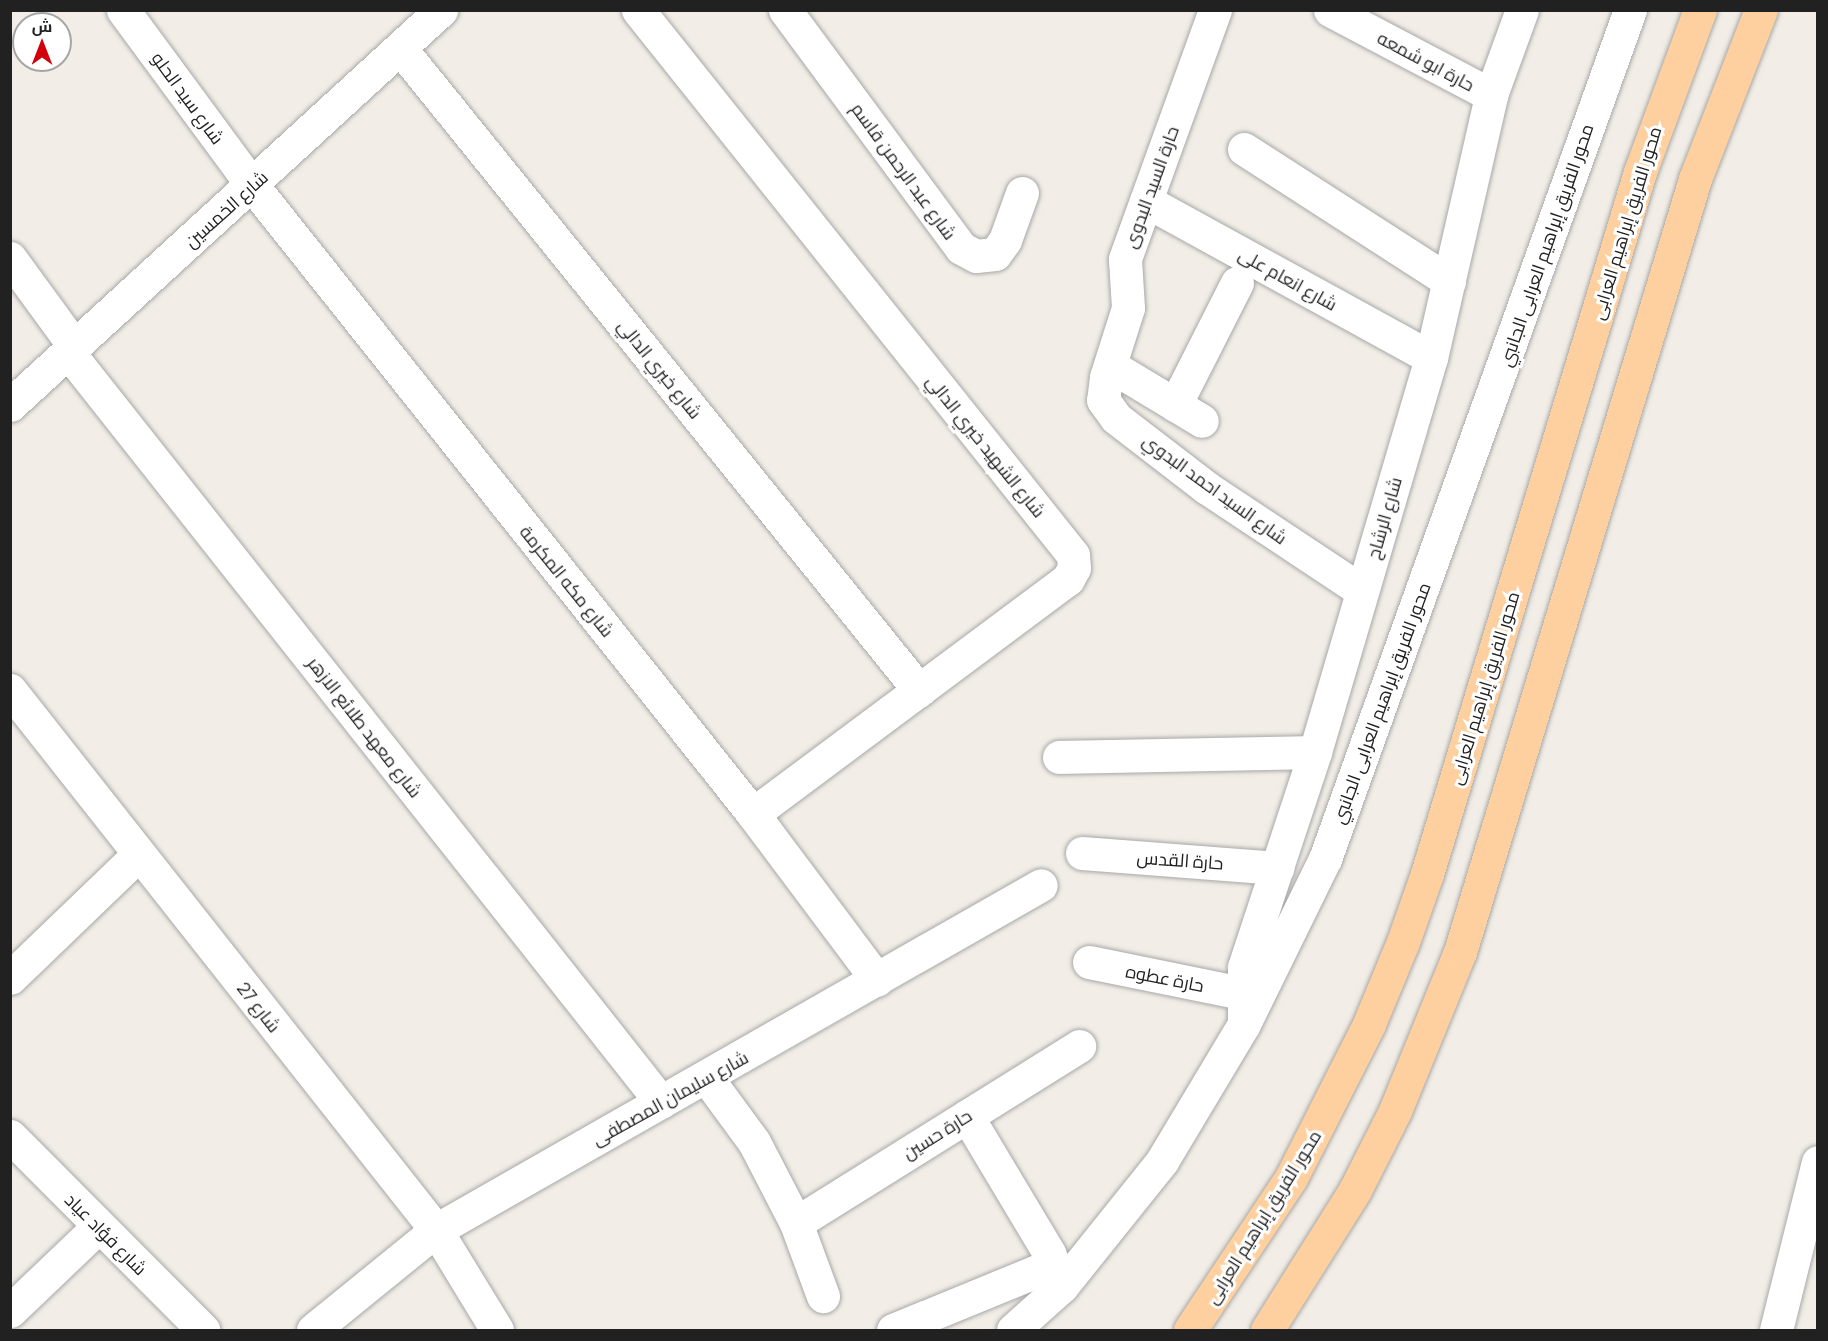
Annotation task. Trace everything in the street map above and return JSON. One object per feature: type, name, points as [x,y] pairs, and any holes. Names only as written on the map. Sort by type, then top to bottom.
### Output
[{"type":"main road","name":"محور الفريق إبراهيم العرابى","points":[[1190,1330],[1292,1178],[1356,1053],[1403,942],[1427,874],[1640,172],[1700,10]]},
{"type":"main road","points":[[1266,1330],[1365,1171],[1395,1111],[1460,952],[1695,179],[1761,10]]},
{"type":"street","name":"شارع سيد الحلو","points":[[123,10],[252,185]]},
{"type":"street","name":"شارع الخمسين","points":[[10,405],[441,10]]},
{"type":"street","name":"شارع الشهيد خيري الدالي","points":[[638,10],[1072,555],[1074,568],[1068,579],[753,814]]},
{"type":"street","name":"شارع عبد الرحمن قاسم","points":[[785,10],[961,248],[976,256],[995,254],[1005,240],[1022,193]]},
{"type":"street","name":"حارة السيد البدوى","points":[[1110,366],[1128,308],[1125,259],[1215,10]]},
{"type":"street","name":"حارة ابو شمعه","points":[[1330,10],[1491,95]]},
{"type":"street","name":"شارع الرشاح","points":[[1243,1008],[1244,967],[1315,752],[1431,358],[1491,95],[1522,10]]},
{"type":"street","name":"محور الفريق إبراهيم العرابى الجانبي","points":[[1014,1330],[1058,1275],[1162,1161],[1325,859],[1630,10]]},
{"type":"street","name":"شارع خيري الدالي","points":[[400,48],[919,690]]},
{"type":"street","points":[[1244,149],[1449,281]]},
{"type":"street","name":"شارع مكه المكرمة","points":[[252,185],[753,814],[877,980]]},
{"type":"street","name":"شارع انعام على","points":[[1146,201],[1431,358]]},
{"type":"street","name":"شارع معهد طلائع الازهر","points":[[10,258],[71,350],[661,1102]]},
{"type":"street","points":[[1110,366],[1189,413],[1237,283]]},
{"type":"street","name":"شارع السيد احمد البدوي","points":[[1110,366],[1103,389],[1108,412],[1207,488],[1362,591]]},
{"type":"street","name":"شارع 27","points":[[10,690],[436,1230],[497,1330]]},
{"type":"street","points":[[1059,757],[1315,752]]},
{"type":"street","name":"حارة القدس","points":[[1082,853],[1277,868]]},
{"type":"street","points":[[10,978],[138,855]]},
{"type":"street","name":"شارع سليمان المصطفى","points":[[313,1330],[436,1230],[707,1078],[1041,885]]},
{"type":"street","name":"حارة عطوه","points":[[1089,962],[1243,1008]]},
{"type":"street","name":"حارة حسين","points":[[796,1223],[1079,1046]]},
{"type":"street","points":[[707,1078],[754,1142],[796,1223],[823,1296]]},
{"type":"street","points":[[893,1330],[1058,1275],[967,1116]]},
{"type":"street","name":"شارع فؤاد عياد","points":[[10,1136],[203,1330]]},
{"type":"street","points":[[1776,1330],[1818,1162]]},
{"type":"street","points":[[10,1311],[98,1227]]}]
